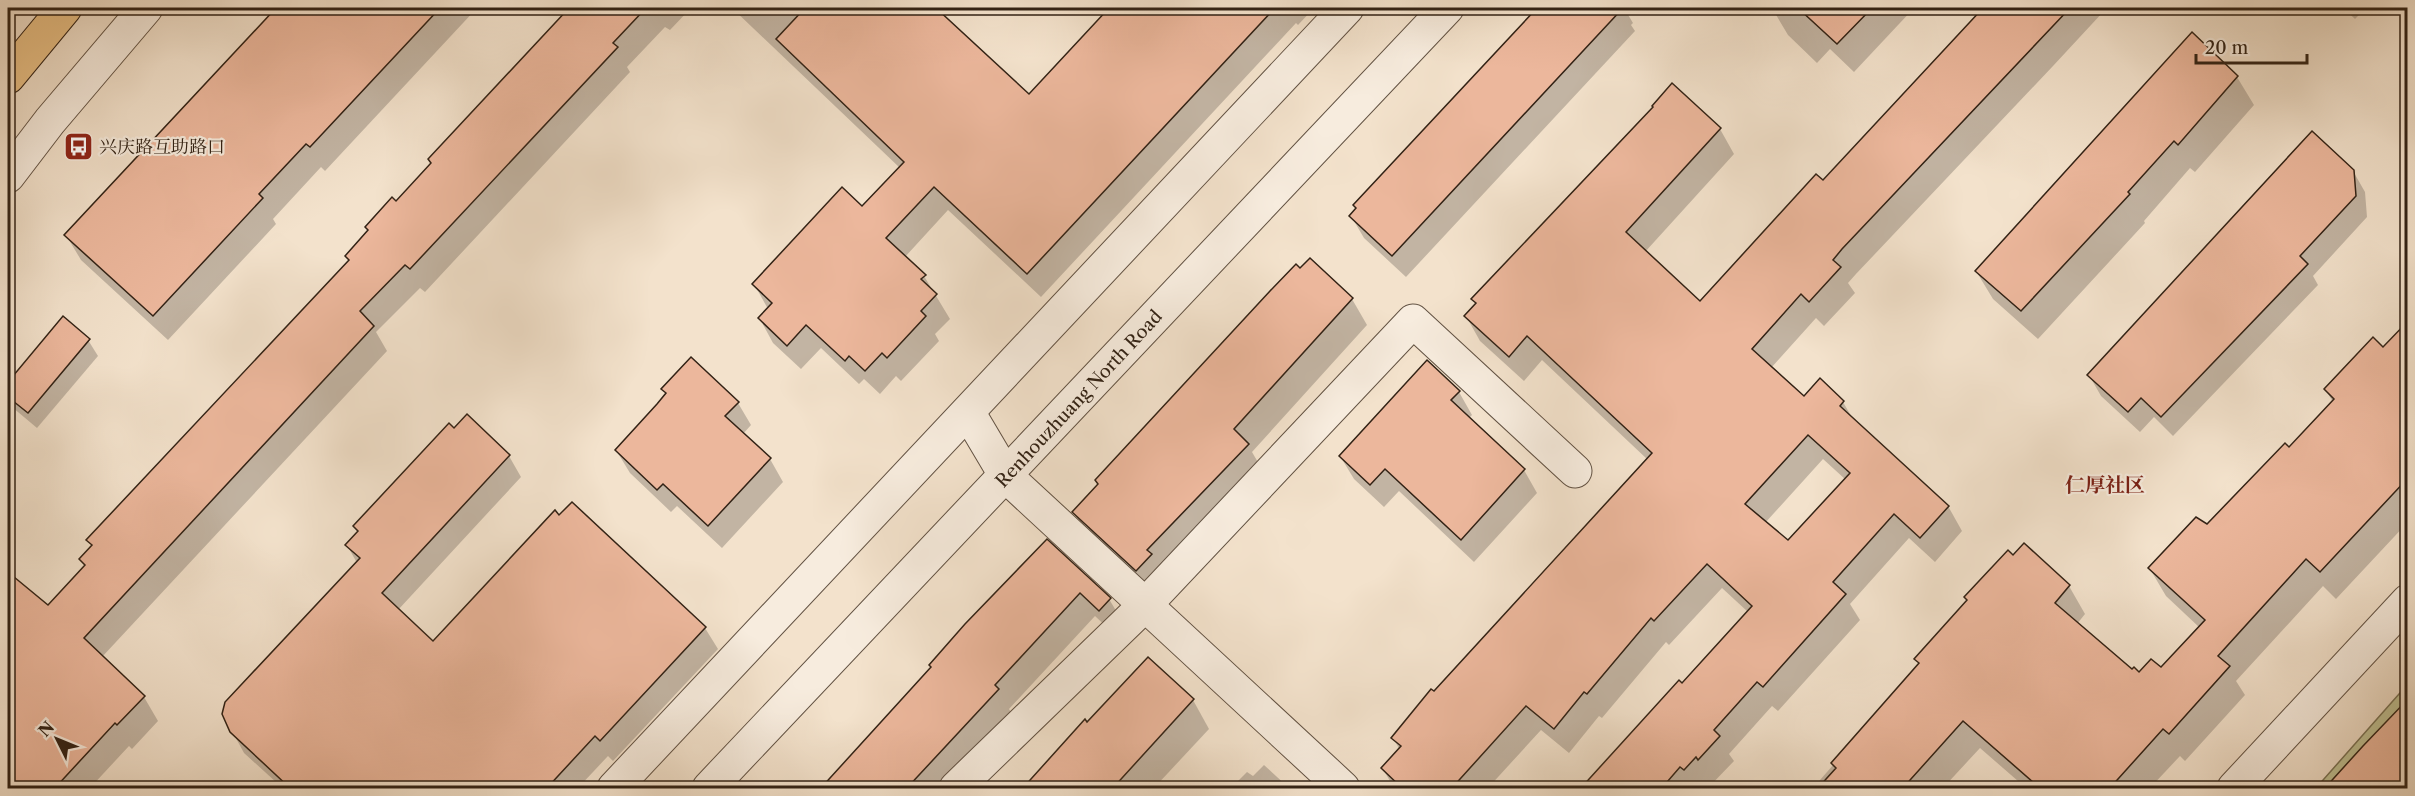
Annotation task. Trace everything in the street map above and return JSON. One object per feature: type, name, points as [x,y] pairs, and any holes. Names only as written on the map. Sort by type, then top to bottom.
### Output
[{"type":"main road","points":[[8,77],[65,8]]},
{"type":"street","points":[[8,176],[50,121],[146,8]]},
{"type":"street","points":[[614,789],[1347,8]]},
{"type":"street","name":"Renhouzhuang North Road","points":[[709,789],[1447,8]]},
{"type":"street","points":[[956,789],[1145,605],[1413,321],[1575,471]]},
{"type":"street","points":[[968,412],[1006,476],[1343,789]]},
{"type":"street","points":[[2234,789],[2408,601]]},
{"type":"green space","points":[[2407,685],[2407,788],[2316,788]]},
{"type":"building","points":[[276,8],[440,8],[310,147],[306,144],[259,194],[263,198],[153,316],[64,235]]},
{"type":"building","points":[[569,8],[646,8],[613,43],[618,47],[410,269],[405,265],[360,311],[374,326],[84,638],[145,696],[117,725],[115,723],[54,789],[8,789],[8,572],[48,605],[85,565],[79,559],[92,545],[86,540],[349,260],[345,256],[368,230],[365,227],[392,197],[396,201],[431,163],[428,159]]},
{"type":"building","points":[[805,8],[936,8],[1029,94],[1109,8],[1275,8],[1027,274],[934,187],[886,238],[926,275],[921,279],[937,294],[921,311],[926,316],[887,358],[882,353],[865,371],[849,356],[845,361],[806,325],[787,346],[758,318],[772,303],[752,284],[842,187],[862,206],[904,162],[776,39]]},
{"type":"building","points":[[1537,8],[1623,8],[1392,256],[1349,216],[1356,208],[1353,205]]},
{"type":"building","points":[[1798,8],[1872,8],[1837,44]]},
{"type":"building","points":[[1983,8],[2070,8],[1842,249],[1833,260],[1841,267],[1809,302],[1801,294],[1752,349],[1804,396],[1820,378],[1844,401],[1840,406],[1949,506],[1920,538],[1894,514],[1833,582],[1846,594],[1763,687],[1757,682],[1714,730],[1720,736],[1698,760],[1696,757],[1684,770],[1680,767],[1661,789],[1580,789],[1679,680],[1682,683],[1752,606],[1707,564],[1654,621],[1651,618],[1587,694],[1584,692],[1554,729],[1526,706],[1451,789],[1403,789],[1381,768],[1401,746],[1391,738],[1431,689],[1434,691],[1652,453],[1527,336],[1509,357],[1464,316],[1476,303],[1471,299],[1653,107],[1672,83],[1721,128],[1626,232],[1700,301],[1816,174],[1823,180]],"holes":[[[1808,435],[1850,473],[1788,540],[1745,504]]]},
{"type":"building","points":[[2192,32],[2238,76],[2178,145],[2174,141],[2128,192],[2130,194],[2021,311],[1975,271]]},
{"type":"building","points":[[2312,131],[2354,170],[2356,196],[2300,256],[2308,264],[2161,417],[2141,398],[2128,412],[2087,375]]},
{"type":"building","points":[[1310,258],[1353,298],[1234,429],[1249,444],[1147,550],[1152,554],[1136,571],[1072,512],[1098,484],[1095,480],[1270,291],[1296,264],[1300,268]]},
{"type":"building","points":[[63,316],[90,339],[28,413],[8,397],[8,382]]},
{"type":"building","points":[[2408,321],[2408,478],[2320,572],[2306,559],[2218,656],[2230,666],[2169,734],[2163,729],[2109,789],[2041,789],[1963,721],[1902,789],[1817,789],[1836,768],[1831,763],[1919,663],[1914,659],[1967,600],[1964,597],[2008,550],[2013,555],[2024,543],[2070,585],[2055,603],[2132,669],[2134,667],[2139,672],[2151,659],[2161,667],[2205,620],[2148,568],[2196,517],[2207,524],[2285,443],[2289,447],[2334,399],[2324,389],[2373,337],[2383,347]]},
{"type":"building","points":[[691,357],[739,402],[725,416],[771,458],[708,526],[663,484],[657,490],[615,450],[666,393],[661,389]]},
{"type":"building","points":[[1427,360],[1460,391],[1451,400],[1525,469],[1461,540],[1385,469],[1370,485],[1339,456]]},
{"type":"building","points":[[467,414],[510,455],[382,593],[433,641],[555,510],[559,515],[572,502],[706,627],[600,741],[595,736],[546,789],[291,789],[230,732],[222,714],[225,702],[360,558],[345,545],[358,531],[353,526],[449,423],[454,428]]},
{"type":"building","points":[[1047,539],[1111,598],[1099,611],[1080,593],[995,685],[999,689],[906,789],[820,789],[931,667],[929,665],[965,624]]},
{"type":"building","points":[[1148,657],[1194,699],[1112,789],[1022,789],[1085,719],[1087,722]]},
{"type":"building","points":[[2408,699],[2408,789],[2324,789],[2363,746]]},
{"type":"place","name":"兴庆路互助路口","points":[[78,147]]},
{"type":"district","name":"仁厚社区","points":[[2105,485]]}]
